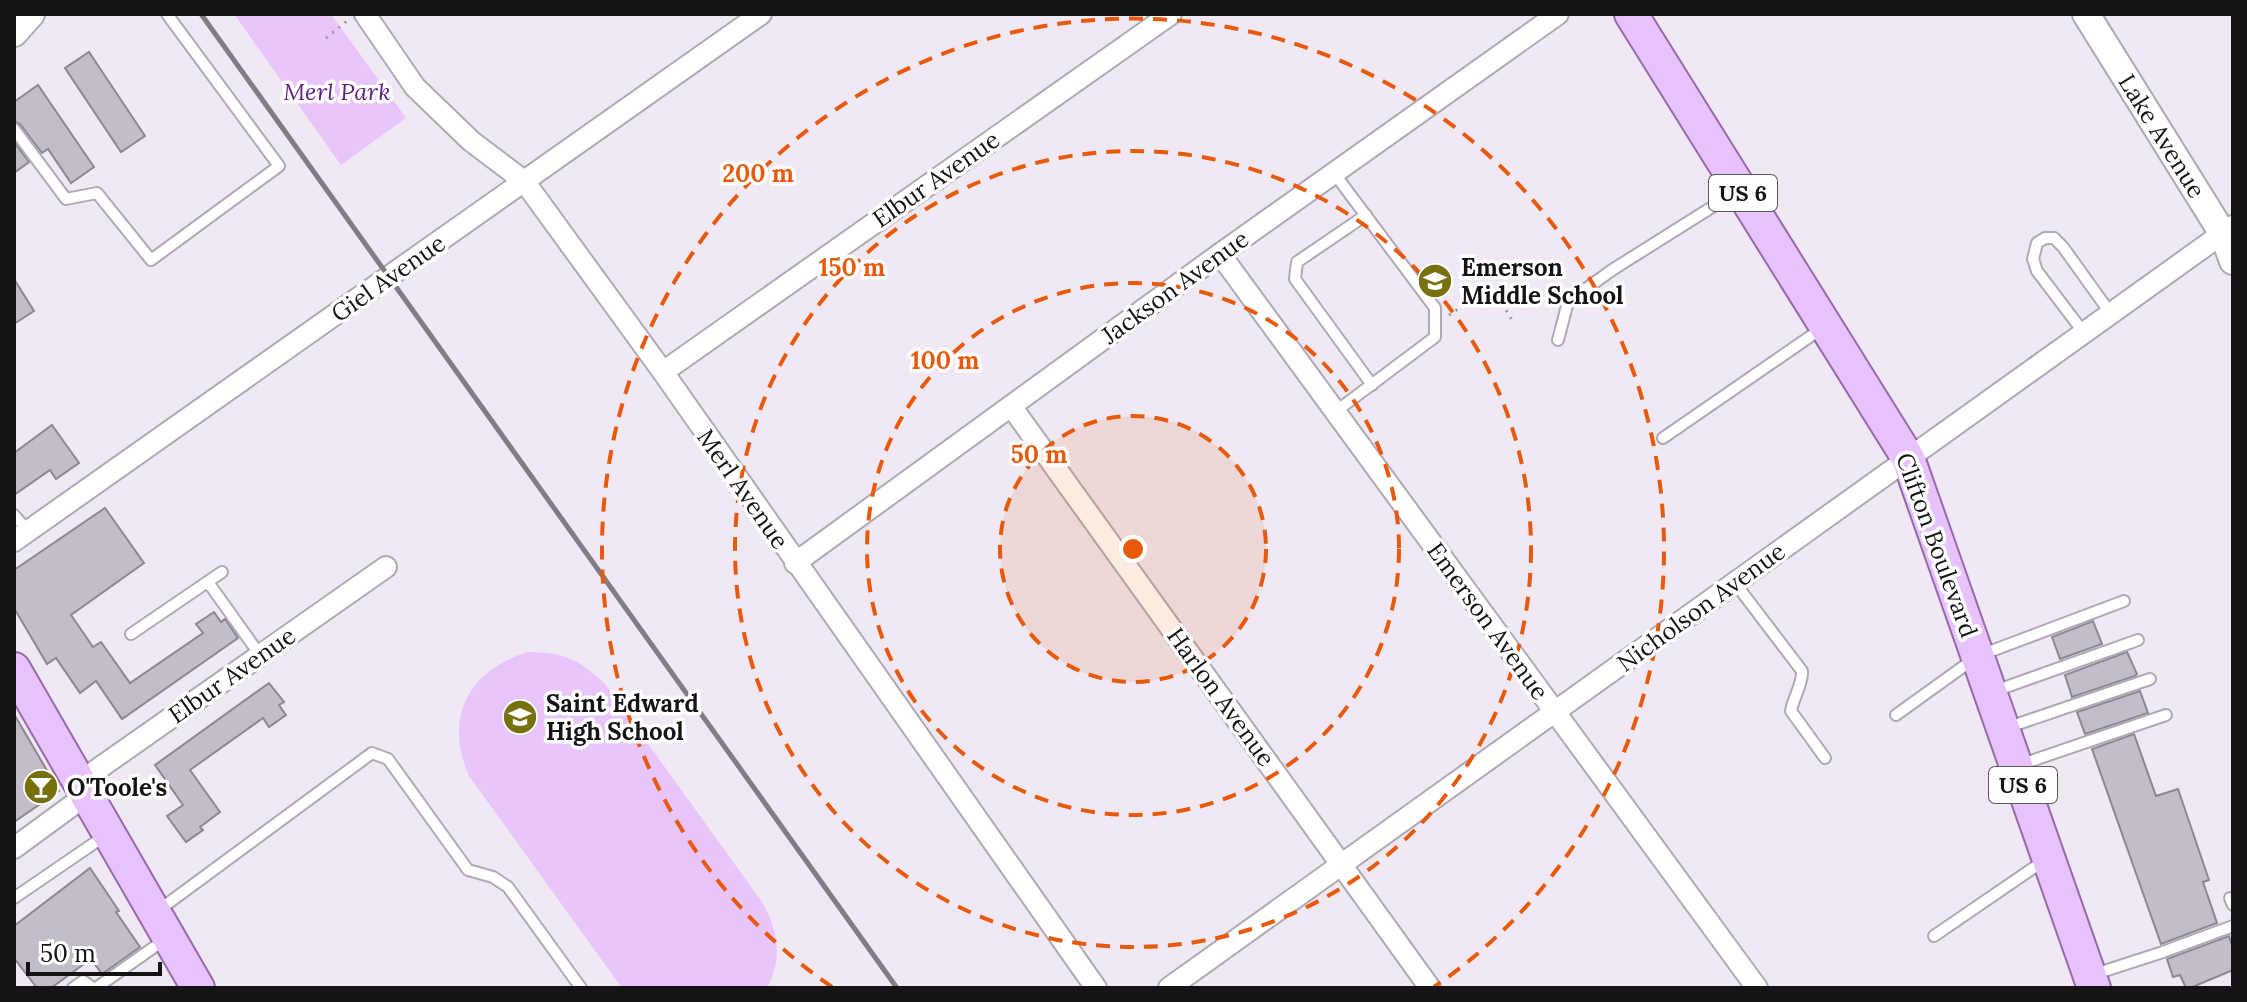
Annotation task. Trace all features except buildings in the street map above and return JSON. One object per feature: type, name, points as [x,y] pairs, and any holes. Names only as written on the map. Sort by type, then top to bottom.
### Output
[{"type":"main road","name":"Clifton Boulevard","points":[[1631,14],[1908,458],[2092,982]]},
{"type":"main road","points":[[14,669],[198,988]]},
{"type":"street","points":[[14,33],[31,14]]},
{"type":"street","name":"Merl Avenue","points":[[365,14],[415,87],[471,141],[524,181],[663,372],[1096,988]]},
{"type":"street","name":"Giel Avenue","points":[[21,536],[761,14]]},
{"type":"street","name":"Elbur Avenue","points":[[663,372],[1171,14]]},
{"type":"street","name":"Jackson Avenue","points":[[795,563],[1220,254],[1558,14]]},
{"type":"street","name":"Lake Avenue","points":[[2086,14],[2228,230],[2233,261]]},
{"type":"street","name":"Nicholson Avenue","points":[[1169,988],[2228,230]]},
{"type":"street","name":"Emerson Avenue","points":[[1220,254],[1757,988]]},
{"type":"street","name":"Harlon Avenue","points":[[1011,406],[1430,988]]},
{"type":"street","name":"Elbur Avenue","points":[[14,848],[82,790],[260,655],[386,567]]},
{"type":"lane","points":[[14,129],[66,199],[97,193],[151,260],[279,166],[167,14]]},
{"type":"lane","points":[[1334,173],[1435,308],[1435,337],[1335,412]]},
{"type":"lane","points":[[1558,340],[1568,302],[1612,270],[1741,189]]},
{"type":"lane","points":[[1366,215],[1297,262],[1295,279],[1372,385]]},
{"type":"lane","points":[[2084,333],[2037,271],[2033,259],[2037,243],[2045,238],[2054,238],[2111,314]]},
{"type":"lane","points":[[1663,438],[1825,325]]},
{"type":"lane","points":[[14,515],[21,536]]},
{"type":"lane","points":[[131,634],[222,572]]},
{"type":"lane","points":[[208,582],[260,655]]},
{"type":"lane","points":[[1735,583],[1802,671],[1803,678],[1791,711],[1825,758]]},
{"type":"lane","points":[[1896,715],[1978,656],[2124,601]]},
{"type":"lane","points":[[1990,693],[2138,640]]},
{"type":"lane","points":[[2003,729],[2150,679]]},
{"type":"lane","points":[[2016,766],[2166,715]]},
{"type":"lane","points":[[73,988],[83,981],[94,988],[161,925],[372,753],[388,759],[468,870],[493,877],[508,887],[581,988]]},
{"type":"lane","points":[[14,898],[108,834]]},
{"type":"lane","points":[[1934,936],[2048,857]]},
{"type":"lane","points":[[2092,982],[2233,926]]},
{"type":"path","points":[[326,38],[357,14]]},
{"type":"path","points":[[1445,317],[1492,286],[1512,320]]},
{"type":"green space","name":"Merl Park","points":[[234,14],[331,14],[406,118],[341,165]]},
{"type":"green space","points":[[528,652],[571,659],[605,684],[762,902],[772,923],[777,955],[767,988],[622,988],[469,776],[459,734],[467,699],[490,671]]},
{"type":"railway","points":[[201,14],[897,988]]},
{"type":"place","name":"Emerson Middle School","points":[[1435,281]]},
{"type":"place","name":"Saint Edward High School","points":[[520,717]]},
{"type":"place","name":"O'Toole's","points":[[41,787]]}]
